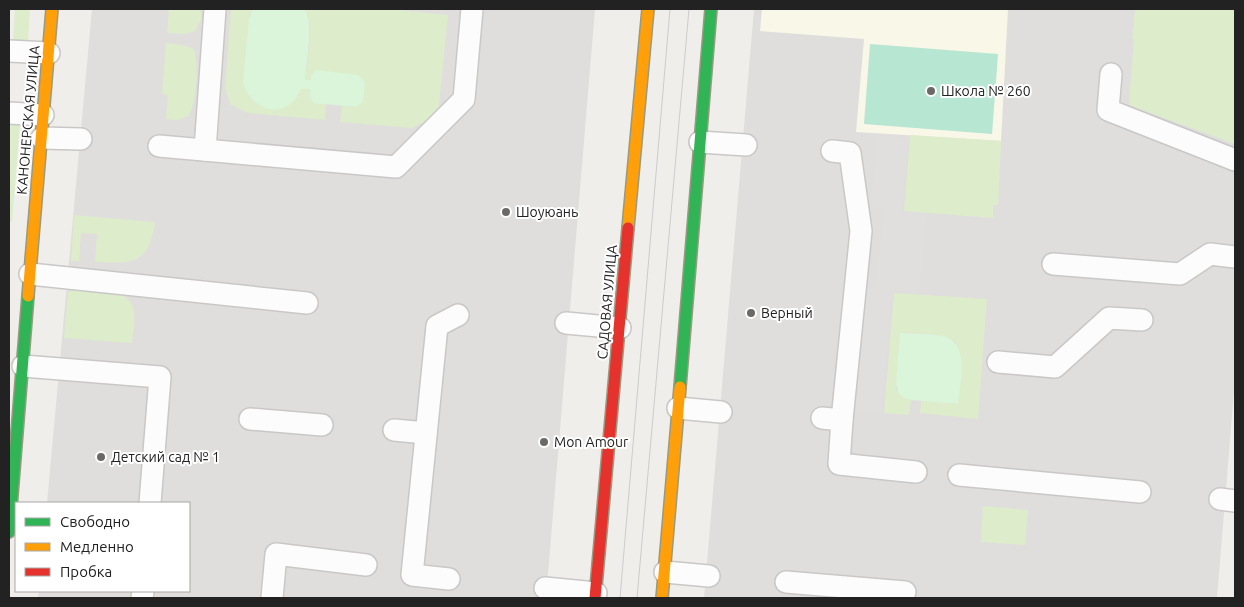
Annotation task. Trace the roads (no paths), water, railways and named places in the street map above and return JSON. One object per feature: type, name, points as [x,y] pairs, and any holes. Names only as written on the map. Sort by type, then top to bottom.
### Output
[{"type":"street","name":"КАНОНЕРСКАЯ УЛИЦА","points":[[9,532],[18,377],[30,274],[52,9]]},
{"type":"street","name":"САДОВАЯ УЛИЦА","points":[[596,596],[648,9]]},
{"type":"street","points":[[662,598],[711,9]]},
{"type":"lane","points":[[205,150],[215,9]]},
{"type":"lane","points":[[159,146],[396,167],[464,99],[472,9]]},
{"type":"lane","points":[[9,51],[49,53]]},
{"type":"lane","points":[[1110,74],[1108,110],[1235,160]]},
{"type":"lane","points":[[9,113],[43,115]]},
{"type":"lane","points":[[42,138],[82,139]]},
{"type":"lane","points":[[700,142],[746,145]]},
{"type":"lane","points":[[832,151],[850,153],[860,231],[832,419],[839,464],[916,472]]},
{"type":"lane","points":[[1053,264],[1180,274],[1210,254],[1235,257]]},
{"type":"lane","points":[[30,274],[307,303]]},
{"type":"lane","points":[[449,579],[412,575],[437,326],[458,315]]},
{"type":"lane","points":[[998,362],[1055,367],[1108,318],[1142,320]]},
{"type":"lane","points":[[566,323],[620,328]]},
{"type":"lane","points":[[18,377],[160,377],[150,502]]},
{"type":"lane","points":[[678,408],[721,412]]},
{"type":"lane","points":[[250,419],[322,425]]},
{"type":"lane","points":[[394,430],[426,433]]},
{"type":"lane","points":[[959,475],[1140,492]]},
{"type":"lane","points":[[272,598],[276,554],[366,565]]},
{"type":"lane","points":[[664,572],[709,576]]},
{"type":"lane","points":[[786,582],[905,592]]},
{"type":"lane","points":[[545,588],[596,596]]},
{"type":"tram line","points":[[620,598],[670,9]]},
{"type":"tram line","points":[[637,598],[689,9]]},
{"type":"place","name":"Школа № 260","points":[[931,91]]},
{"type":"place","name":"Шоуюань","points":[[506,212]]},
{"type":"place","name":"Верный","points":[[751,313]]},
{"type":"place","name":"Mon Amour","points":[[544,442]]},
{"type":"place","name":"Детский сад № 1","points":[[101,457]]}]
